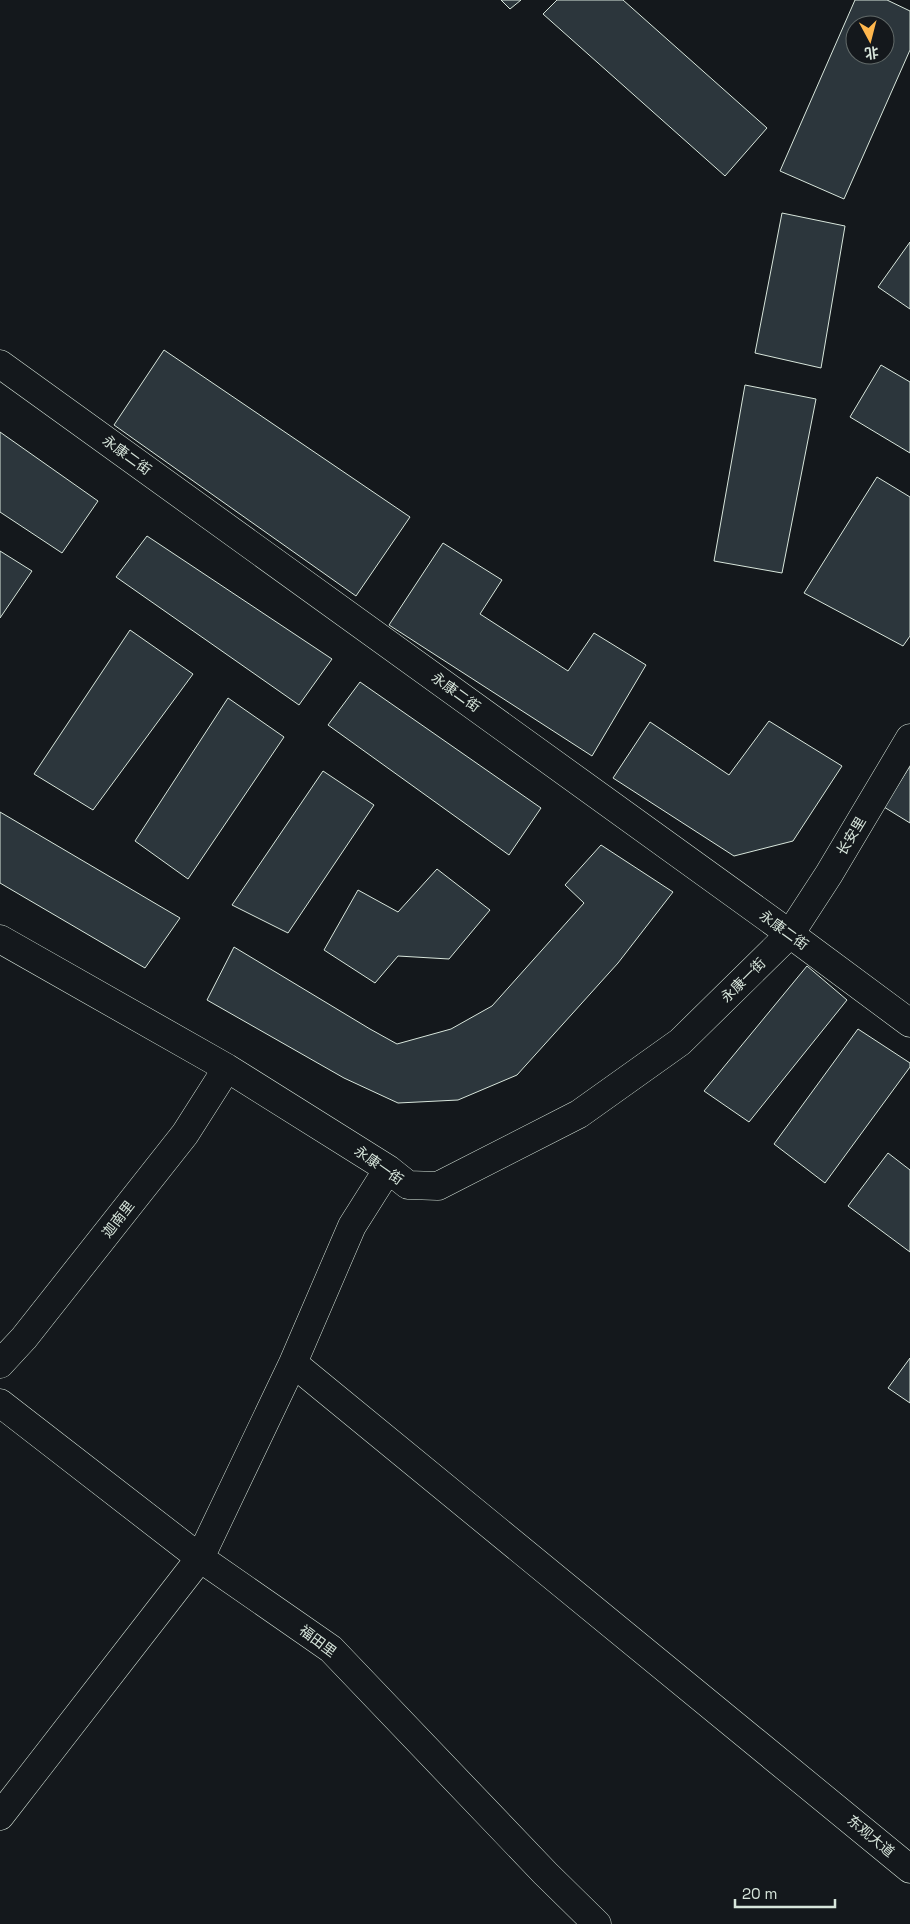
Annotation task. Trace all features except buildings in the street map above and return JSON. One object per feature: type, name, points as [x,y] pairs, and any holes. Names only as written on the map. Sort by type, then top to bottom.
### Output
[{"type":"street","name":"永康二街","points":[[0,364],[790,934],[910,1024]]},
{"type":"street","name":"长安里","points":[[790,934],[829,874],[910,738]]},
{"type":"street","name":"永康一街","points":[[0,939],[228,1068],[388,1169],[408,1185],[438,1186],[579,1114],[680,1042],[790,934]]},
{"type":"street","name":"迦南里","points":[[0,1364],[24,1338],[185,1134],[228,1068]]},
{"type":"street","points":[[0,1816],[200,1558],[293,1363],[352,1226],[388,1169]]},
{"type":"street","name":"东观大道","points":[[293,1363],[832,1803],[907,1860]]},
{"type":"street","name":"福田里","points":[[0,1404],[200,1558],[331,1649],[545,1873],[597,1924]]}]
